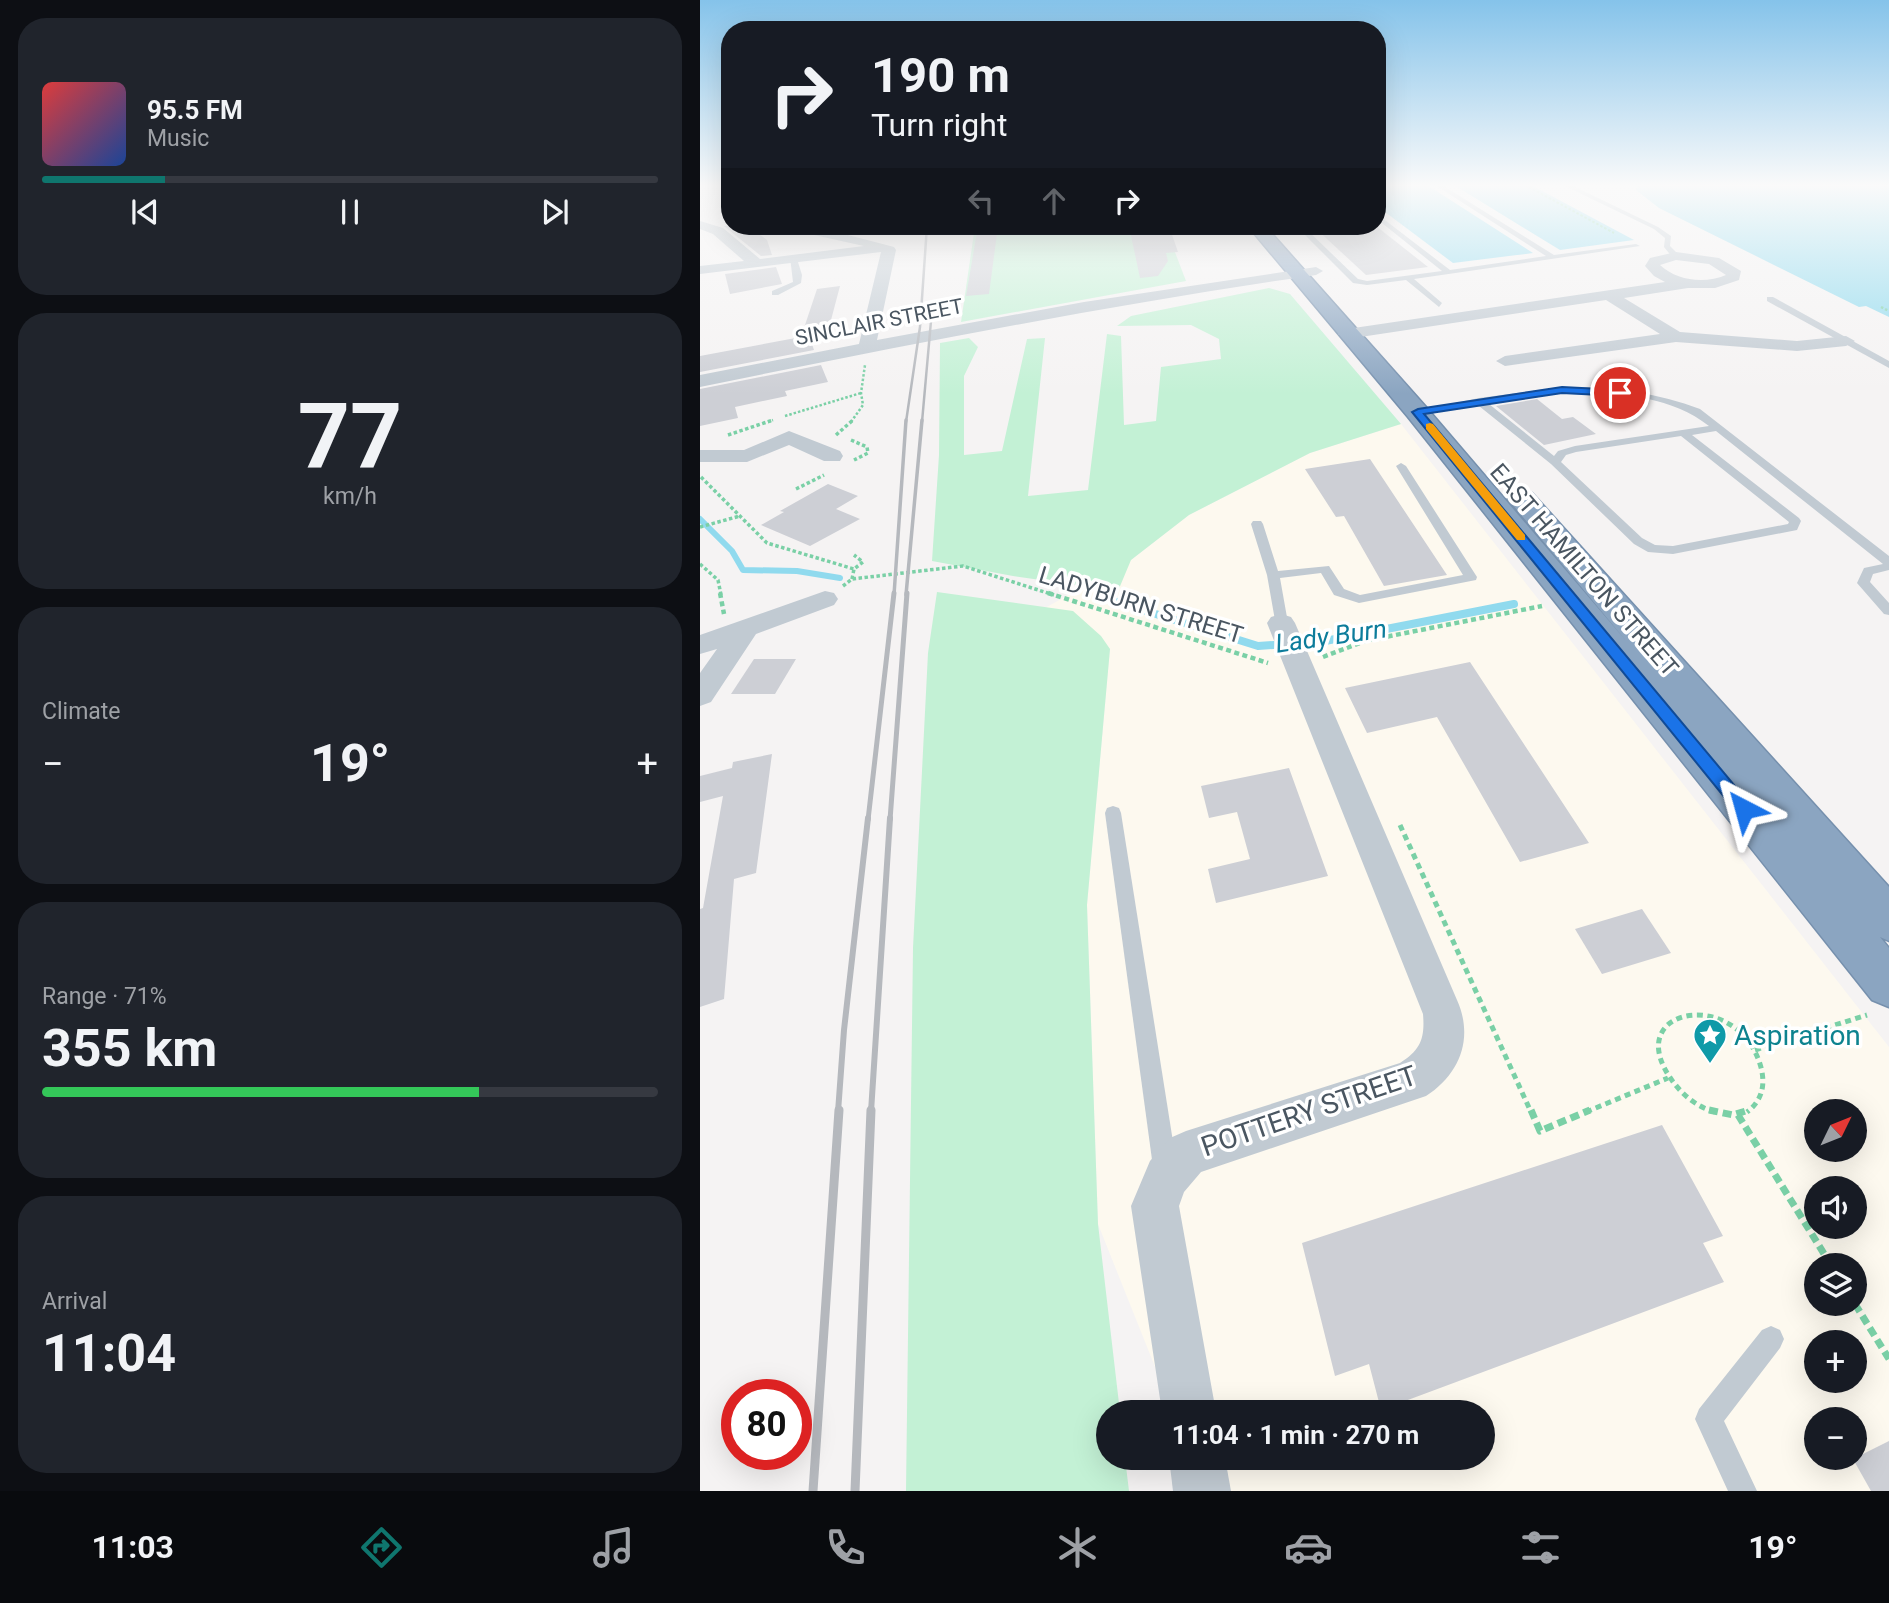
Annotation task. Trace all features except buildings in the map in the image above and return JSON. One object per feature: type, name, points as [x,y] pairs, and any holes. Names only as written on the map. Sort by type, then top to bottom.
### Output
[{"type":"highway","name":"EAST HAMILTON STREET","points":[[1289,255],[1313,275]]},
{"type":"highway","name":"EAST HAMILTON STREET","points":[[1297,255],[1354,324],[1889,920]]},
{"type":"highway","name":"EAST HAMILTON STREET","points":[[1430,409],[1573,600],[1884,986]]},
{"type":"street","points":[[746,255],[756,263]]},
{"type":"street","points":[[700,270],[834,255]]},
{"type":"street","points":[[867,347],[889,255]]},
{"type":"street","points":[[1354,324],[1691,283],[1726,282],[1734,278],[1734,271],[1711,260],[1676,256],[1655,261],[1653,266],[1657,272],[1671,279],[1691,283]]},
{"type":"street","points":[[1354,324],[1438,305],[1639,280],[1657,272]]},
{"type":"street","name":"SINCLAIR STREET","points":[[700,381],[867,347],[1194,288],[1313,275]]},
{"type":"street","points":[[1609,295],[1676,337]]},
{"type":"street","points":[[1505,361],[1676,337],[1797,346],[1846,341]]},
{"type":"street","points":[[700,457],[747,456],[789,437],[834,445]]},
{"type":"street","points":[[700,645],[825,599]]},
{"type":"street","points":[[700,695],[738,632]]},
{"type":"street","name":"POTTERY STREET","points":[[1187,1400],[1155,1206],[1166,1177],[1186,1154],[1411,1080],[1427,1072],[1440,1057],[1447,1033],[1443,1014],[1306,654]]},
{"type":"street","points":[[1198,1470],[1202,1491]]},
{"type":"lane","points":[[1329,255],[1356,281],[1367,283],[1577,255]]},
{"type":"lane","points":[[1426,255],[1448,272]]},
{"type":"lane","points":[[1548,255],[1553,258]]},
{"type":"lane","points":[[775,293],[797,283],[798,275],[793,259]]},
{"type":"lane","points":[[1408,278],[1438,305]]},
{"type":"lane","points":[[1770,299],[1889,365]]},
{"type":"lane","points":[[1430,409],[1582,389],[1658,397],[1696,411],[1889,564],[1868,571],[1863,583],[1889,611]]},
{"type":"lane","points":[[1479,401],[1555,462],[1638,541],[1652,549],[1673,550],[1793,527],[1795,521],[1683,433]]},
{"type":"lane","points":[[1555,462],[1562,453],[1575,449],[1717,428]]},
{"type":"lane","points":[[1273,575],[1325,569],[1339,592],[1359,599],[1471,578],[1401,466]]},
{"type":"lane","points":[[1257,524],[1273,575],[1306,654]]},
{"type":"lane","points":[[1113,813],[1166,1177]]},
{"type":"lane","points":[[1743,1491],[1709,1419],[1771,1339]]},
{"type":"path","points":[[1881,307],[1889,311]]},
{"type":"path","points":[[834,445],[863,405],[861,393],[867,347]]},
{"type":"path","points":[[725,457],[724,461],[701,477],[767,543],[854,569]]},
{"type":"path","points":[[700,527],[740,516]]},
{"type":"path","points":[[852,579],[854,569],[863,562],[854,555]]},
{"type":"path","points":[[700,564],[718,580],[738,632]]},
{"type":"path","name":"LADYBURN STREET","points":[[825,599],[852,579],[962,566],[1277,666],[1306,654],[1573,600]]},
{"type":"path","points":[[1397,817],[1540,1131],[1668,1078]]},
{"type":"path","points":[[1755,1049],[1884,986]]},
{"type":"path","points":[[1696,1013],[1728,1024],[1744,1035],[1755,1049],[1765,1083],[1761,1098],[1752,1109],[1738,1115],[1707,1112],[1678,1092],[1668,1078],[1658,1046],[1661,1032],[1670,1021],[1681,1015],[1696,1013]]},
{"type":"path","points":[[1738,1115],[1824,1253]]},
{"type":"path","points":[[1862,1316],[1889,1359]]},
{"type":"shaded area","points":[[1401,424],[1889,1047],[1889,1491],[1204,1491],[1196,1470],[1495,1470],[1495,1400],[1168,1400],[1098,1224],[1087,905],[1110,649],[1045,608],[1131,560],[1189,515],[1310,453]]},
{"type":"green space","points":[[971,255],[1176,255],[1186,281],[961,322]]},
{"type":"green space","points":[[1269,288],[1290,294],[1401,424],[1310,453],[1189,515],[1131,560],[1118,591],[932,561],[939,455],[940,343],[969,338],[978,347],[964,376],[964,455],[1002,451],[1027,339],[1045,338],[1028,496],[1088,490],[1107,334],[1121,336],[1124,425],[1156,421],[1161,367],[1221,359],[1219,339],[1191,325],[1117,326],[1131,316]]},
{"type":"green space","points":[[937,592],[1073,611],[1101,636],[1110,649],[1087,905],[1098,1224],[1119,1400],[1096,1400],[1096,1470],[1126,1470],[1129,1491],[906,1491],[913,948],[928,653]]},
{"type":"water","points":[[1442,255],[1520,255],[1453,263]]},
{"type":"water","points":[[1753,255],[1889,255],[1889,317],[1866,306],[1859,307]]},
{"type":"waterway","name":"Lady Burn","points":[[700,519],[732,551],[743,570],[797,571],[840,578]]},
{"type":"waterway","name":"Lady Burn","points":[[1111,600],[1258,646],[1320,642],[1514,604]]},
{"type":"railway","points":[[906,422],[920,327],[925,255]]},
{"type":"railway","points":[[922,422],[931,321]]},
{"type":"railway","points":[[894,595],[906,420]]},
{"type":"railway","points":[[906,595],[922,420]]},
{"type":"railway","points":[[868,820],[894,593]]},
{"type":"railway","points":[[890,820],[907,593]]},
{"type":"railway","points":[[838,1112],[844,1030],[868,818]]},
{"type":"railway","points":[[871,1112],[890,818]]},
{"type":"railway","points":[[813,1491],[839,1110]]},
{"type":"railway","points":[[855,1491],[871,1110]]},
{"type":"slow traffic","points":[[1430,426],[1521,537]]},
{"type":"place","name":"Aspiration","points":[[1710,1065]]},
{"type":"route","points":[[1620,393],[1562,390],[1418,412],[1744,809]]}]
